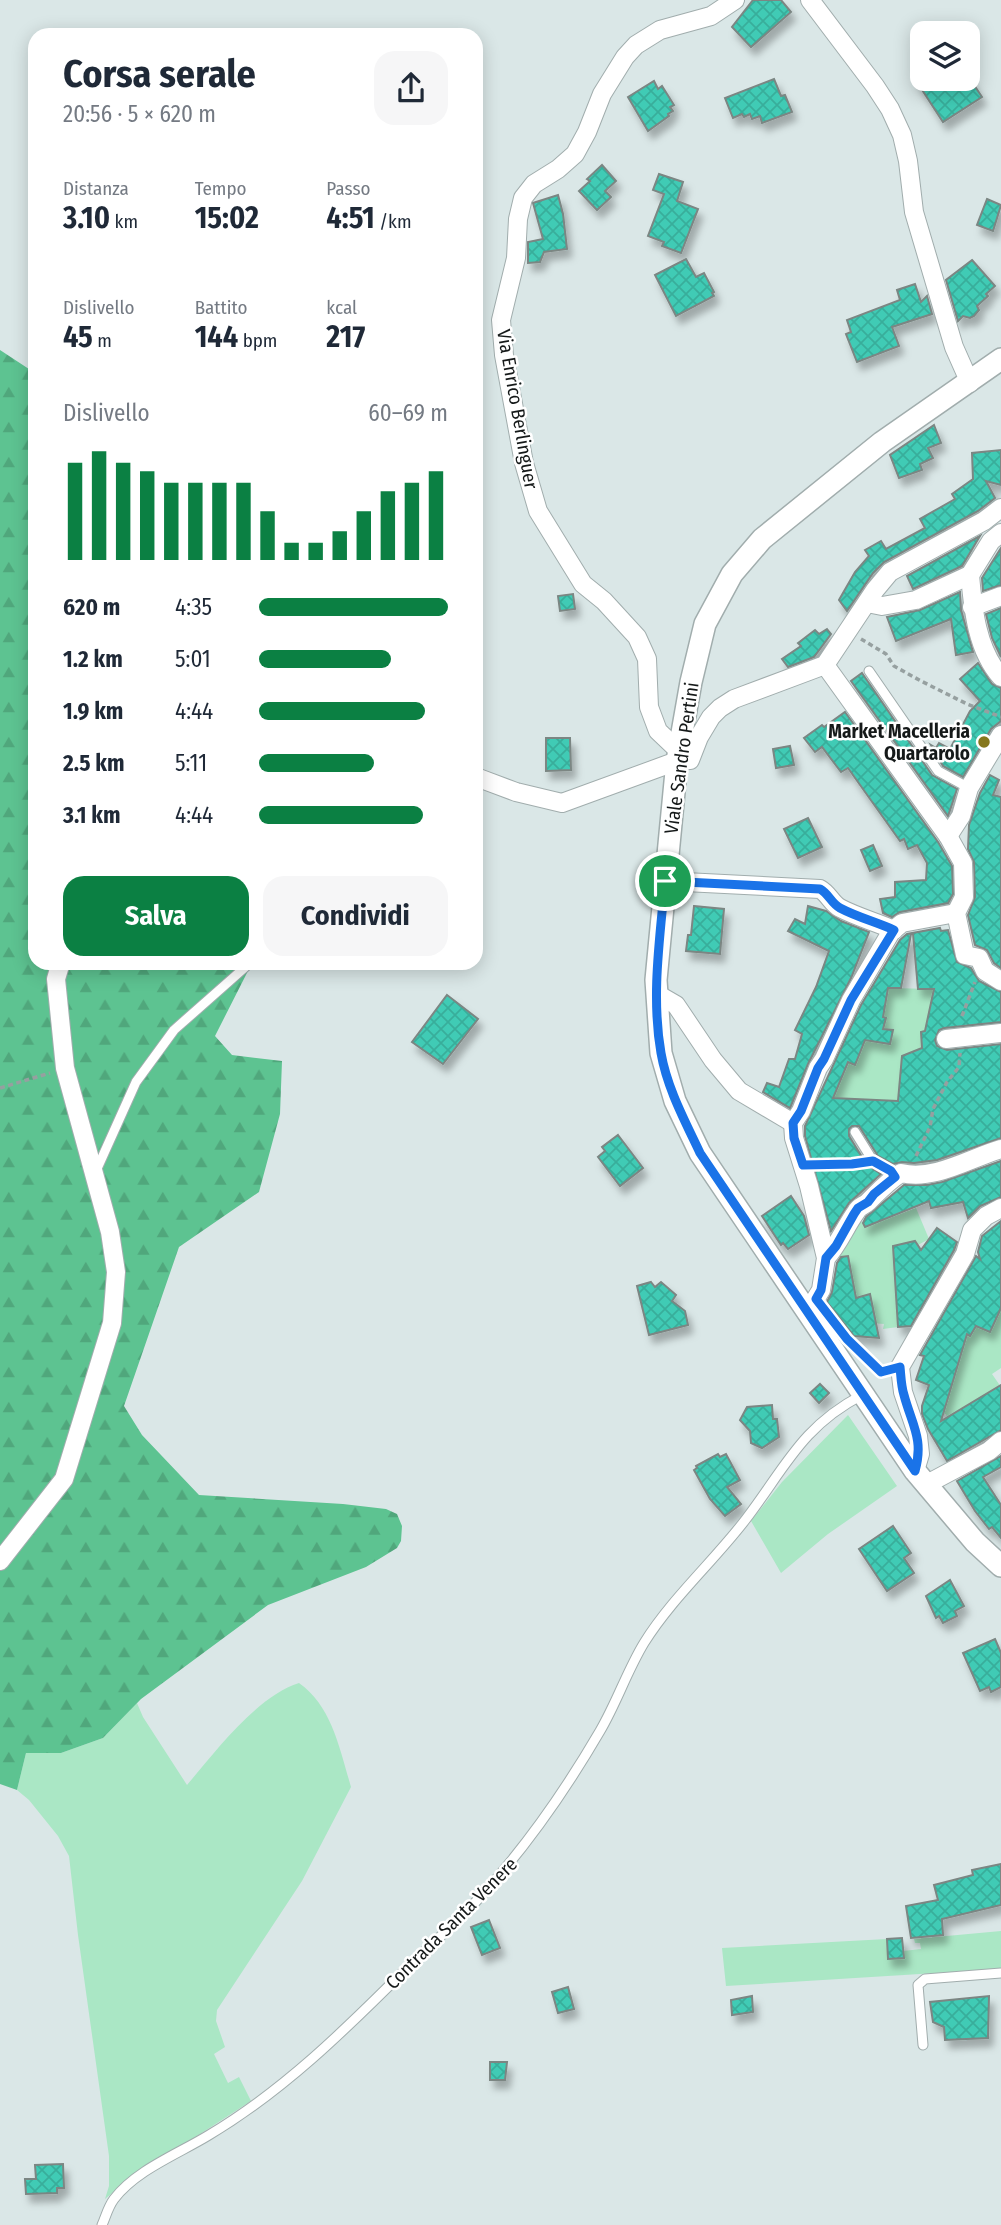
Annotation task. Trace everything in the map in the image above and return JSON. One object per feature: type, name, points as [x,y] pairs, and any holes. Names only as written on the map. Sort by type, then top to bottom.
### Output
[{"type":"street","name":"Via Enrico Berlinguer","points":[[678,756],[658,731],[649,706],[647,659],[637,637],[583,584],[538,511],[524,463],[503,355],[501,320],[516,258],[517,219],[523,198],[534,184],[575,154],[587,132],[601,94],[625,57],[636,45],[660,30],[710,16],[735,0]]},
{"type":"street","points":[[810,0],[875,86],[902,135],[914,212],[954,347],[970,383]]},
{"type":"street","name":"Viale Sandro Pertini","points":[[1001,359],[882,442],[780,523],[746,555],[722,590],[705,624],[678,756],[656,980],[661,1053],[680,1112],[700,1153],[812,1305],[863,1395],[921,1477],[975,1542],[1001,1566]]},
{"type":"street","points":[[483,780],[516,792],[562,803],[678,756],[690,760],[710,716],[734,699],[825,665],[890,572],[984,521],[1001,508]]},
{"type":"street","points":[[867,603],[882,606],[916,600],[970,575],[991,541],[1001,533]]},
{"type":"street","points":[[970,575],[972,607],[985,654],[1001,677]]},
{"type":"street","points":[[972,607],[1001,596]]},
{"type":"street","points":[[825,665],[948,836],[963,863],[964,897],[956,913],[965,955],[979,958],[985,971],[1001,981]]},
{"type":"street","points":[[948,836],[961,816],[969,788],[1001,735]]},
{"type":"street","points":[[665,881],[820,889],[828,894],[839,908],[894,930]]},
{"type":"street","points":[[812,1305],[821,1290],[826,1258],[794,1138],[793,1123],[801,1111],[818,1068],[851,1000],[894,930],[902,923],[956,913]]},
{"type":"street","points":[[0,1561],[64,1479],[112,1323],[116,1272],[110,1232],[65,1068],[56,979],[59,970]]},
{"type":"street","points":[[657,994],[677,1005],[713,1060],[738,1091],[793,1123]]},
{"type":"street","points":[[954,1039],[1001,1033]]},
{"type":"street","points":[[826,1258],[858,1208],[898,1175],[928,1173],[1001,1149]]},
{"type":"street","points":[[1001,1208],[986,1216],[972,1230],[965,1254],[900,1367],[903,1392],[918,1436],[921,1477],[989,1451],[1001,1441]]},
{"type":"lane","points":[[869,671],[938,771],[969,788]]},
{"type":"lane","points":[[94,1175],[136,1082],[174,1030],[242,970]]},
{"type":"lane","points":[[855,1132],[873,1161],[898,1175]]},
{"type":"lane","points":[[812,1305],[881,1372],[900,1367]]},
{"type":"lane","name":"Contrada Santa Venere","points":[[102,2225],[113,2200],[144,2173],[213,2133],[300,2071],[477,1900],[521,1852],[547,1816],[601,1729],[645,1643],[747,1518],[792,1451],[837,1409],[863,1395]]},
{"type":"lane","points":[[923,2045],[918,1985],[925,1979],[1001,1973]]},
{"type":"path","points":[[871,645],[886,654],[894,666],[921,681],[1001,717]]},
{"type":"path","points":[[962,1016],[977,978],[985,971]]},
{"type":"path","points":[[898,1175],[909,1168],[924,1143],[933,1109],[947,1082],[959,1067],[954,1039]]},
{"type":"path","points":[[0,1087],[65,1068]]},
{"type":"path","points":[[803,1165],[873,1161]]},
{"type":"green space","points":[[0,350],[28,368],[28,970],[248,970],[215,1036],[232,1055],[282,1061],[280,1114],[259,1192],[179,1247],[124,1406],[142,1435],[199,1495],[386,1509],[397,1514],[402,1526],[401,1541],[397,1548],[366,1567],[268,1605],[141,1699],[103,1738],[61,1753],[26,1753],[17,1790],[0,1784]]},
{"type":"green space","points":[[888,988],[934,989],[925,1031],[921,1033],[922,1048],[914,1051],[913,1101],[834,1106],[834,1094],[848,1062],[855,1064],[865,1039],[890,1044],[893,1030],[883,1029],[886,1018],[874,1013],[886,997]]},
{"type":"green space","points":[[916,1208],[929,1239],[918,1245],[915,1241],[893,1247],[898,1327],[883,1329],[884,1324],[857,1322],[873,1308],[870,1295],[854,1299],[848,1256],[835,1259],[859,1223],[862,1222],[865,1227]]},
{"type":"green space","points":[[1001,1308],[1001,1368],[992,1374],[1001,1387],[959,1410],[948,1422],[946,1414],[939,1415],[946,1390],[950,1391],[961,1353],[944,1317],[936,1317],[940,1311],[955,1318],[963,1333],[970,1336],[976,1326],[990,1331]]},
{"type":"green space","points":[[848,1415],[897,1486],[828,1534],[781,1573],[751,1521],[782,1482]]},
{"type":"green space","points":[[299,1683],[320,1704],[327,1716],[351,1787],[302,1881],[217,2010],[216,2021],[225,2047],[214,2054],[228,2083],[239,2077],[251,2101],[123,2184],[105,2199],[109,2186],[109,2156],[69,1856],[58,1836],[29,1800],[17,1790],[26,1753],[61,1753],[103,1738],[137,1703],[143,1717],[187,1785],[252,1712],[283,1690]]},
{"type":"green space","points":[[1001,1931],[1001,1969],[726,1986],[722,1948],[887,1939],[889,1959],[904,1958],[903,1951],[921,1949],[920,1943],[915,1943],[914,1939]]},
{"type":"building","points":[[753,0],[781,0],[791,12],[751,47],[732,27]]},
{"type":"building","points":[[774,79],[792,112],[762,123],[760,116],[752,119],[750,114],[733,118],[725,98]]},
{"type":"building","points":[[654,81],[658,89],[662,86],[674,105],[670,107],[673,111],[669,116],[648,131],[628,97]]},
{"type":"building","points":[[923,91],[978,91],[982,97],[943,122]]},
{"type":"building","points":[[602,165],[616,181],[605,191],[611,197],[597,210],[579,191]]},
{"type":"building","points":[[659,174],[683,182],[677,201],[698,209],[681,253],[662,246],[664,242],[648,236],[664,194],[653,190]]},
{"type":"building","points":[[558,195],[567,249],[544,252],[540,262],[528,263],[528,242],[543,239],[533,203]]},
{"type":"building","points":[[987,199],[1001,205],[993,231],[977,225]]},
{"type":"building","points":[[686,259],[696,277],[704,273],[714,296],[676,316],[655,275]]},
{"type":"building","points":[[972,260],[995,286],[977,306],[979,310],[974,316],[963,316],[958,321],[946,280]]},
{"type":"building","points":[[915,284],[921,302],[927,296],[932,314],[892,327],[899,346],[857,362],[846,334],[851,332],[847,320],[900,300],[897,290]]},
{"type":"building","points":[[934,425],[941,443],[928,448],[933,458],[920,464],[922,470],[899,478],[890,455]]},
{"type":"building","points":[[1001,450],[1001,485],[986,481],[995,498],[978,511],[884,562],[873,573],[847,611],[839,600],[855,572],[869,556],[865,550],[881,541],[886,549],[925,528],[920,519],[955,499],[952,494],[973,479],[972,453]]},
{"type":"building","points":[[980,536],[962,566],[913,589],[907,576]]},
{"type":"building","points":[[1001,548],[1001,585],[983,591],[982,578]]},
{"type":"building","points":[[960,592],[961,610],[973,652],[956,655],[951,619],[896,641],[887,617],[920,610]]},
{"type":"building","points":[[573,594],[575,609],[560,611],[558,596]]},
{"type":"building","points":[[1001,608],[1001,657],[992,638],[986,614]]},
{"type":"building","points":[[827,629],[831,634],[814,657],[788,667],[782,659],[801,646],[798,643],[815,630],[819,634]]},
{"type":"building","points":[[978,663],[992,684],[1001,688],[1001,721],[991,729],[963,777],[943,766],[931,745],[936,748],[939,743],[950,749],[970,711],[980,701],[960,679]]},
{"type":"building","points":[[862,673],[932,775],[957,789],[948,816],[851,681]]},
{"type":"building","points":[[845,712],[938,842],[952,866],[953,894],[948,903],[900,912],[892,917],[883,913],[880,899],[895,897],[895,882],[926,880],[927,863],[917,845],[908,849],[904,839],[900,841],[848,768],[841,772],[822,747],[815,752],[804,738]]},
{"type":"building","points":[[546,738],[570,738],[571,770],[546,771]]},
{"type":"building","points":[[790,746],[794,765],[776,768],[773,749]]},
{"type":"building","points":[[990,775],[999,780],[993,795],[1001,797],[1001,968],[994,963],[987,950],[975,945],[968,915],[975,897],[974,862],[968,849],[969,825],[980,793]]},
{"type":"building","points":[[808,818],[822,847],[798,858],[784,829]]},
{"type":"building","points":[[873,845],[882,866],[870,871],[861,850]]},
{"type":"building","points":[[694,906],[724,909],[720,954],[686,951],[688,935],[691,935]]},
{"type":"building","points":[[808,906],[826,911],[841,921],[869,932],[851,978],[808,1064],[790,1108],[763,1092],[767,1083],[779,1087],[789,1059],[795,1059],[802,1034],[795,1030],[816,987],[829,951],[788,931],[795,919],[805,924]]},
{"type":"building","points":[[940,928],[941,931],[948,930],[957,962],[971,968],[979,981],[1001,992],[1001,1022],[944,1028],[939,1030],[935,1040],[937,1046],[947,1050],[1001,1044],[1001,1138],[937,1160],[893,1164],[878,1156],[859,1126],[852,1126],[849,1136],[867,1165],[881,1174],[849,1203],[831,1231],[805,1136],[805,1126],[861,1005],[900,940],[907,934]],"holes":[[[913,934],[918,989],[934,989],[925,1031],[921,1032],[922,1048],[902,1056],[898,1101],[833,1098],[848,1062],[855,1065],[865,1040],[890,1044],[893,1030],[883,1029],[888,988],[901,988]]]},
{"type":"building","points":[[447,995],[478,1019],[443,1064],[412,1042]]},
{"type":"building","points":[[618,1135],[643,1168],[620,1186],[598,1157],[605,1151],[602,1147]]},
{"type":"building","points":[[1001,1161],[1001,1197],[980,1206],[968,1218],[963,1202],[931,1208],[929,1201],[865,1227],[863,1223],[866,1217],[904,1185],[942,1182]]},
{"type":"building","points":[[791,1196],[804,1216],[809,1235],[788,1249],[783,1243],[781,1245],[762,1216]]},
{"type":"building","points":[[1001,1221],[1001,1308],[990,1332],[976,1326],[970,1336],[967,1334],[941,1421],[1001,1385],[1001,1430],[947,1461],[922,1414],[929,1385],[916,1380],[924,1356],[920,1355],[976,1256],[980,1259],[978,1252],[982,1236]]},
{"type":"building","points":[[937,1228],[957,1242],[954,1250],[911,1326],[898,1327],[893,1246],[915,1241],[921,1250]]},
{"type":"building","points":[[848,1256],[856,1298],[870,1294],[879,1338],[854,1336],[827,1302],[832,1292],[837,1263],[841,1257]]},
{"type":"building","points":[[651,1282],[655,1287],[661,1282],[676,1295],[672,1301],[685,1311],[688,1325],[649,1335],[637,1286]]},
{"type":"building","points":[[820,1384],[829,1393],[819,1403],[810,1393]]},
{"type":"building","points":[[772,1405],[779,1437],[762,1448],[751,1443],[750,1431],[740,1420],[747,1407]]},
{"type":"building","points":[[718,1454],[720,1457],[726,1454],[740,1480],[727,1487],[741,1504],[725,1516],[710,1499],[694,1470],[696,1466]]},
{"type":"building","points":[[1001,1456],[1001,1467],[983,1477],[1001,1505],[1001,1538],[992,1527],[989,1529],[975,1511],[957,1481]]},
{"type":"building","points":[[893,1526],[911,1553],[904,1558],[914,1573],[887,1591],[859,1549]]},
{"type":"building","points":[[950,1580],[964,1606],[955,1611],[957,1616],[943,1623],[939,1616],[936,1618],[926,1596]]},
{"type":"building","points":[[995,1639],[1001,1653],[1001,1687],[991,1692],[989,1687],[980,1691],[963,1653]]},
{"type":"building","points":[[1001,1864],[1001,1905],[942,1919],[943,1935],[911,1938],[906,1906],[938,1900],[934,1885],[973,1875],[972,1870]]},
{"type":"building","points":[[489,1920],[500,1948],[482,1955],[471,1927]]},
{"type":"building","points":[[902,1938],[904,1958],[888,1959],[887,1939]]},
{"type":"building","points":[[568,1987],[574,2009],[558,2013],[552,1992]]},
{"type":"building","points":[[752,1996],[753,2012],[732,2015],[731,2000]]},
{"type":"building","points":[[989,1996],[988,2038],[945,2040],[944,2027],[933,2022],[930,2002]]},
{"type":"building","points":[[490,2062],[507,2062],[505,2080],[490,2080]]},
{"type":"building","points":[[63,2164],[64,2188],[57,2188],[57,2193],[26,2194],[25,2179],[36,2179],[35,2165]]},
{"type":"place","name":"Market Macelleria Quartarolo","points":[[984,742]]},
{"type":"route","points":[[665,881],[820,889],[828,894],[839,908],[894,930],[851,1000],[818,1068],[801,1111],[793,1123],[794,1138],[803,1165],[873,1161],[891,1171],[895,1177],[886,1182],[854,1214],[826,1258],[821,1290],[816,1299],[847,1339],[881,1372],[900,1367],[903,1392],[918,1436],[920,1454],[915,1471],[700,1153],[675,1101],[661,1053],[656,980],[665,881]]}]
